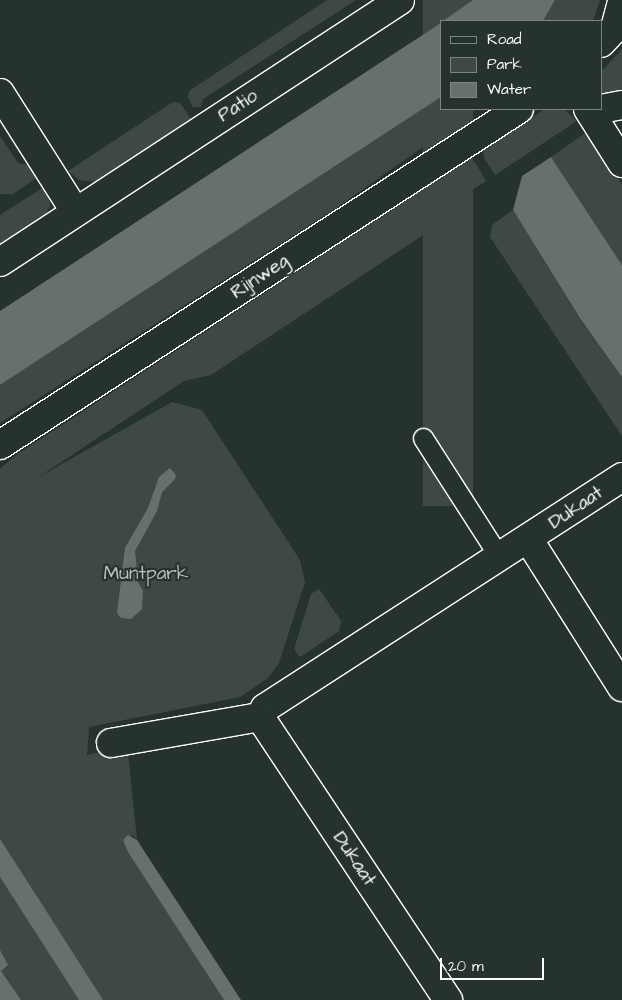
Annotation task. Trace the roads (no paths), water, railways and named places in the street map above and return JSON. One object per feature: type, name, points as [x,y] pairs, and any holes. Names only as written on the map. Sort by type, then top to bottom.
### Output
[{"type":"street","name":"Patio","points":[[0,262],[75,211],[400,0]]},
{"type":"street","points":[[602,42],[615,28],[622,1]]},
{"type":"street","points":[[0,93],[75,211]]},
{"type":"street","points":[[605,107],[622,163]]},
{"type":"street","name":"Rijnweg","points":[[0,445],[517,110]]},
{"type":"street","name":"Dukaat","points":[[448,1000],[260,717],[265,708],[529,540],[622,477]]},
{"type":"street","name":"Dukaat","points":[[529,540],[622,687]]},
{"type":"street","points":[[111,743],[260,717]]},
{"type":"lane","points":[[423,438],[500,558]]},
{"type":"water","points":[[473,0],[555,0],[544,20],[444,20]]},
{"type":"water","points":[[440,24],[440,98],[0,385],[0,311]]},
{"type":"water","points":[[551,157],[622,265],[622,377],[581,320],[513,210],[522,176]]},
{"type":"water","points":[[170,468],[176,475],[175,479],[162,492],[157,511],[135,551],[138,582],[143,591],[142,609],[131,619],[121,618],[117,613],[125,548],[148,508],[159,477]]},
{"type":"water","points":[[128,835],[137,840],[241,1000],[224,1000],[128,852],[123,840]]},
{"type":"water","points":[[0,839],[103,1000],[79,1000],[0,877]]},
{"type":"water","points":[[0,950],[8,965],[1,971],[21,1000],[0,1000]]},
{"type":"park label","name":"Muntpark","points":[[146,574]]}]
